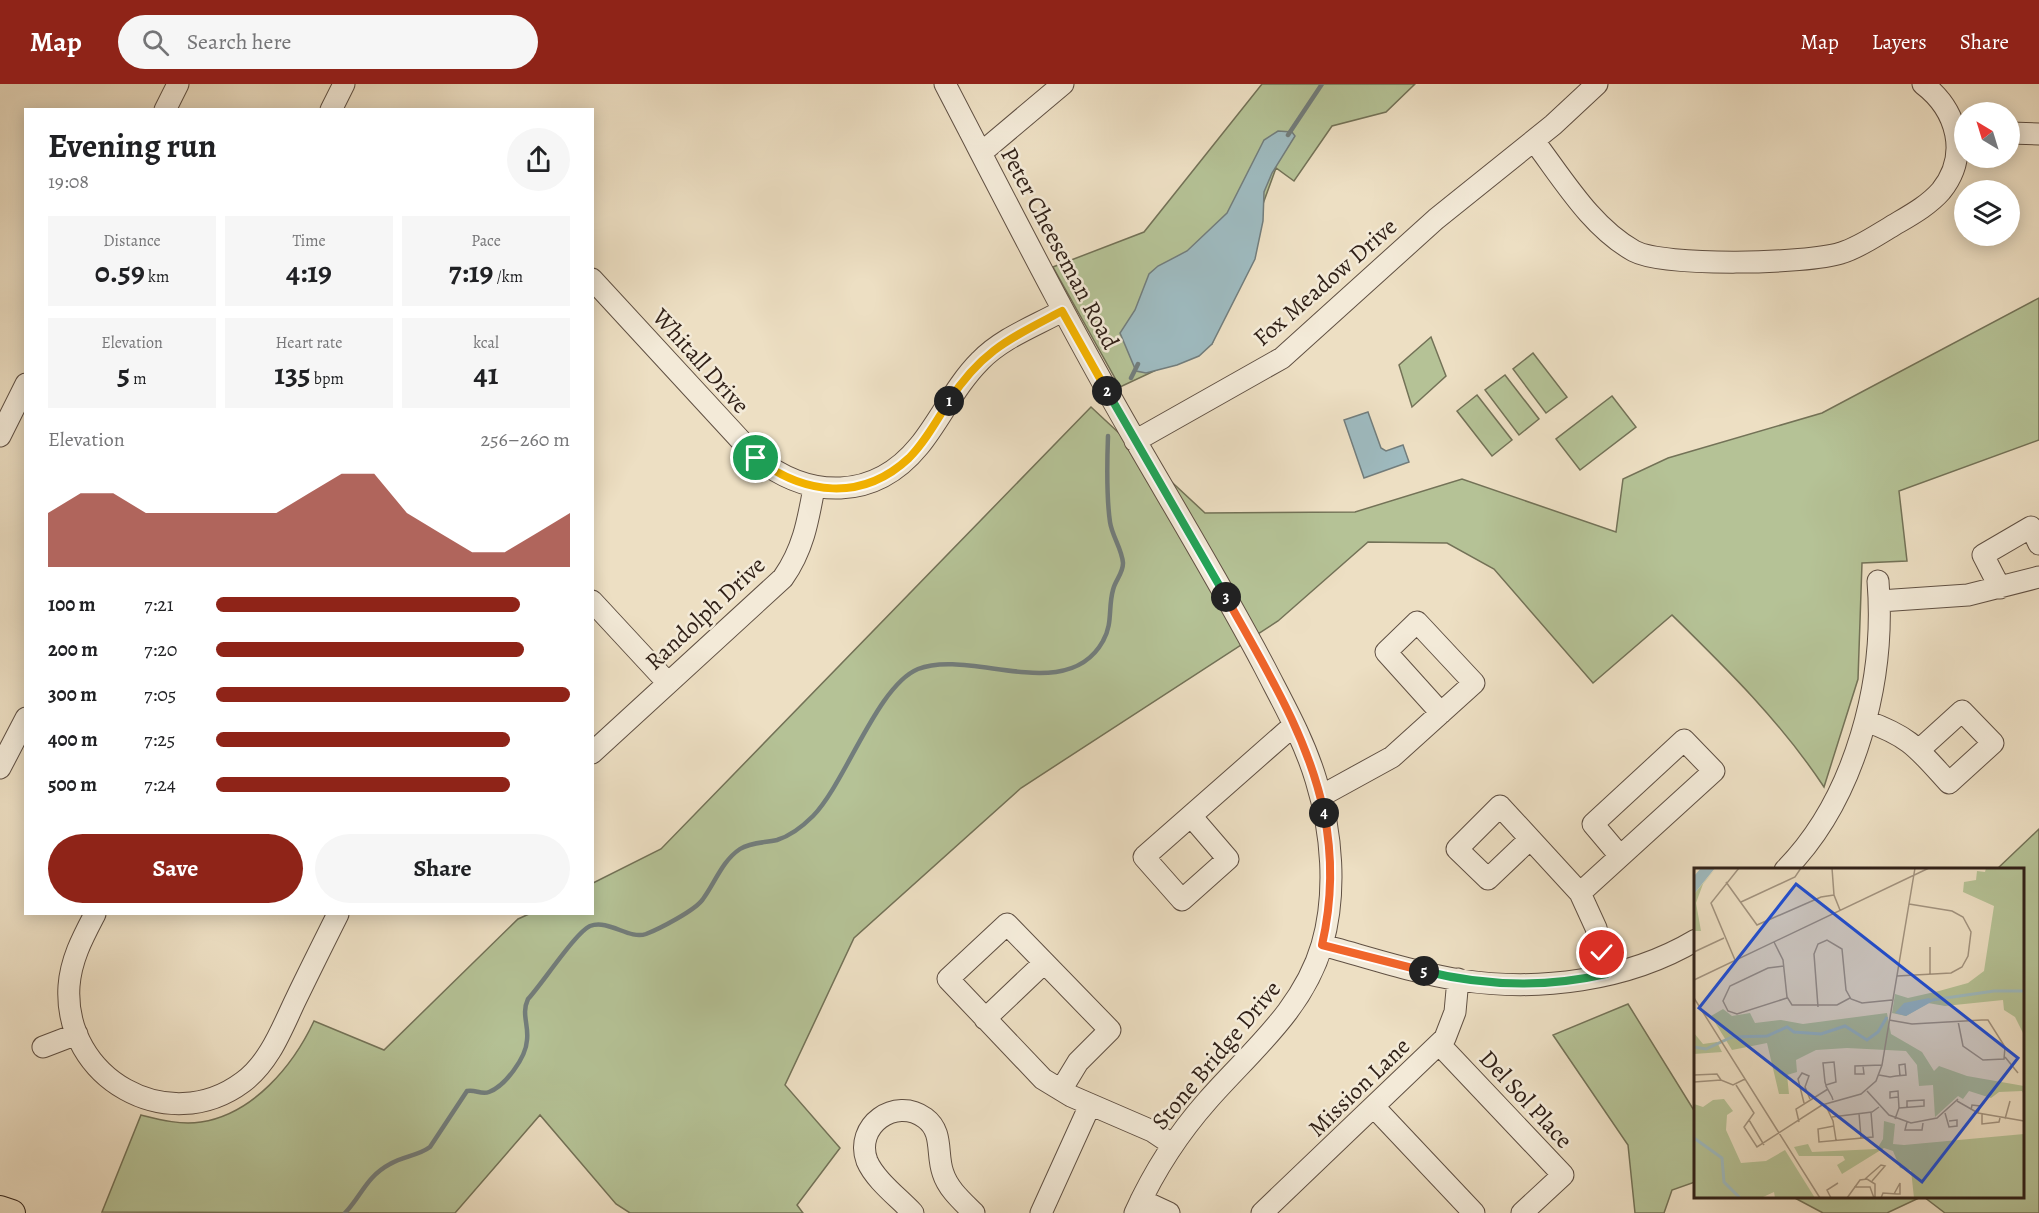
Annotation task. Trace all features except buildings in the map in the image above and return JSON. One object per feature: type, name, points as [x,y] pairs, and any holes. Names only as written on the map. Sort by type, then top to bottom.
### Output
[{"type":"main road","points":[[0,1209],[12,1213]]},
{"type":"street","points":[[166,108],[178,84]]},
{"type":"street","points":[[332,108],[344,84]]},
{"type":"street","name":"Peter Cheeseman Road","points":[[945,84],[1062,311],[1135,441],[1169,496]]},
{"type":"street","points":[[981,153],[1063,84]]},
{"type":"street","name":"Fox Meadow Drive","points":[[1135,441],[1282,358],[1436,219],[1534,141],[1597,84]]},
{"type":"street","points":[[1923,84],[1933,92],[1954,122]]},
{"type":"street","points":[[2020,133],[2039,134]]},
{"type":"street","points":[[1534,141],[1602,227],[1637,252],[1673,260],[1812,260],[1844,252],[1924,206],[1941,191],[1954,162]]},
{"type":"street","name":"Whitall Drive","points":[[594,281],[756,458],[779,474],[814,488],[838,489],[861,484],[884,476],[903,463],[926,437],[965,378],[981,360],[1008,340],[1062,311]]},
{"type":"street","points":[[0,436],[24,388]]},
{"type":"street","name":"Randolph Drive","points":[[594,751],[783,578],[803,540],[814,488]]},
{"type":"street","name":"Stone Bridge Drive","points":[[1138,1206],[1173,1144],[1209,1099],[1285,1018],[1306,987],[1322,945],[1329,916],[1330,862],[1321,796],[1310,760],[1294,725],[1169,496]]},
{"type":"street","points":[[2000,588],[1983,555],[2031,527],[2039,544]]},
{"type":"street","points":[[1786,868],[1816,828],[1840,787],[1866,721],[1877,663],[1879,591],[1957,596],[2000,588],[2039,577]]},
{"type":"street","points":[[594,604],[668,683]]},
{"type":"street","points":[[1321,796],[1392,757],[1442,713]]},
{"type":"street","points":[[1866,721],[1905,737],[1919,750]]},
{"type":"street","points":[[0,768],[24,722]]},
{"type":"street","points":[[1191,816],[1294,725]]},
{"type":"street","points":[[1580,893],[1714,771],[1684,740],[1593,824],[1620,856]]},
{"type":"street","points":[[1530,839],[1580,893],[1596,928],[1606,974]]},
{"type":"street","points":[[95,915],[77,951],[70,975],[71,1009],[77,1034],[86,1052],[103,1073],[132,1094],[154,1101],[179,1105],[219,1095],[243,1082],[264,1061],[338,915]]},
{"type":"street","points":[[1061,1090],[1078,1062],[1110,1030],[1007,924],[948,979],[1028,1066],[1061,1090],[1152,1131],[1173,1144]]},
{"type":"street","points":[[1322,945],[1458,979],[1556,983],[1606,974],[1650,961],[1694,943]]},
{"type":"street","points":[[986,1019],[1044,963]]},
{"type":"street","name":"Mission Lane","points":[[1262,1213],[1440,1045],[1453,1021],[1458,979]]},
{"type":"street","points":[[43,1047],[77,1034]]},
{"type":"street","name":"Del Sol Place","points":[[1440,1045],[1563,1175],[1522,1213]]},
{"type":"street","points":[[1041,1213],[1090,1104]]},
{"type":"street","points":[[1375,1108],[1474,1213]]},
{"type":"street","points":[[913,1213],[875,1173],[866,1157],[865,1143],[870,1129],[879,1118],[893,1110],[911,1111],[932,1124],[938,1138],[944,1176],[955,1194],[974,1213]]},
{"type":"street","points":[[1138,1206],[1169,1213]]},
{"type":"green space","points":[[1262,84],[1415,84],[1386,112],[1332,126],[1294,181],[1276,168],[1212,344],[1120,387],[1053,267],[1144,232]]},
{"type":"green space","points":[[2039,298],[2039,440],[1899,491],[1907,561],[1862,563],[1858,679],[1824,787],[1772,718],[1672,615],[1593,683],[1494,569],[1447,543],[1368,542],[1278,621],[1021,788],[854,938],[785,1085],[840,1148],[797,1205],[803,1213],[630,1213],[616,1204],[540,1115],[455,1213],[102,1212],[141,1115],[171,1122],[193,1123],[220,1117],[238,1109],[254,1098],[283,1071],[314,1021],[384,1050],[518,919],[527,915],[594,915],[594,882],[661,849],[1091,407],[1205,513],[1355,512],[1462,479],[1616,532],[1623,479],[1668,458],[1822,413]]},
{"type":"green space","points":[[1431,337],[1446,376],[1412,407],[1399,365]]},
{"type":"green space","points":[[1533,353],[1567,397],[1546,413],[1513,369]]},
{"type":"green space","points":[[1505,375],[1539,419],[1519,435],[1485,390]]},
{"type":"green space","points":[[1477,395],[1512,440],[1492,456],[1457,411]]},
{"type":"green space","points":[[1612,396],[1636,427],[1580,470],[1556,439]]},
{"type":"green space","points":[[2039,829],[2039,1213],[1945,1213],[1925,1198],[2024,1198],[2024,868],[1998,868]]},
{"type":"green space","points":[[1628,1004],[1694,1110],[1694,1182],[1672,1190],[1664,1213],[1635,1213],[1628,1145],[1553,1035]]},
{"type":"green space","points":[[1795,1198],[1919,1198],[1887,1213],[1823,1213]]},
{"type":"water","points":[[1278,131],[1292,132],[1295,136],[1272,173],[1264,192],[1263,221],[1255,259],[1212,344],[1199,356],[1177,365],[1146,373],[1136,371],[1120,333],[1135,310],[1149,274],[1158,266],[1187,251],[1227,213],[1264,140]]},
{"type":"water","points":[[1368,412],[1381,448],[1386,451],[1403,445],[1409,462],[1364,478],[1344,420]]},
{"type":"waterway","points":[[1288,135],[1322,84]]},
{"type":"waterway","points":[[1131,378],[1138,364]]},
{"type":"waterway","points":[[345,1213],[370,1180],[382,1169],[395,1161],[430,1147],[467,1091],[489,1092],[508,1078],[519,1063],[526,1047],[525,1010],[528,999],[584,930],[590,926],[604,925],[639,935],[659,928],[685,914],[699,903],[724,866],[740,849],[782,838],[801,827],[825,801],[875,714],[903,679],[918,669],[939,664],[1042,673],[1066,670],[1087,660],[1106,635],[1113,590],[1123,567],[1111,527],[1109,511],[1108,436]]},
{"type":"route","points":[[756,458],[779,474],[814,488],[850,487],[884,476],[911,456],[965,378],[987,354],[1062,311],[1253,646],[1310,760],[1317,781],[1329,840],[1331,886],[1329,916],[1322,945],[1458,979],[1517,984],[1556,983],[1606,974],[1602,953]]}]
